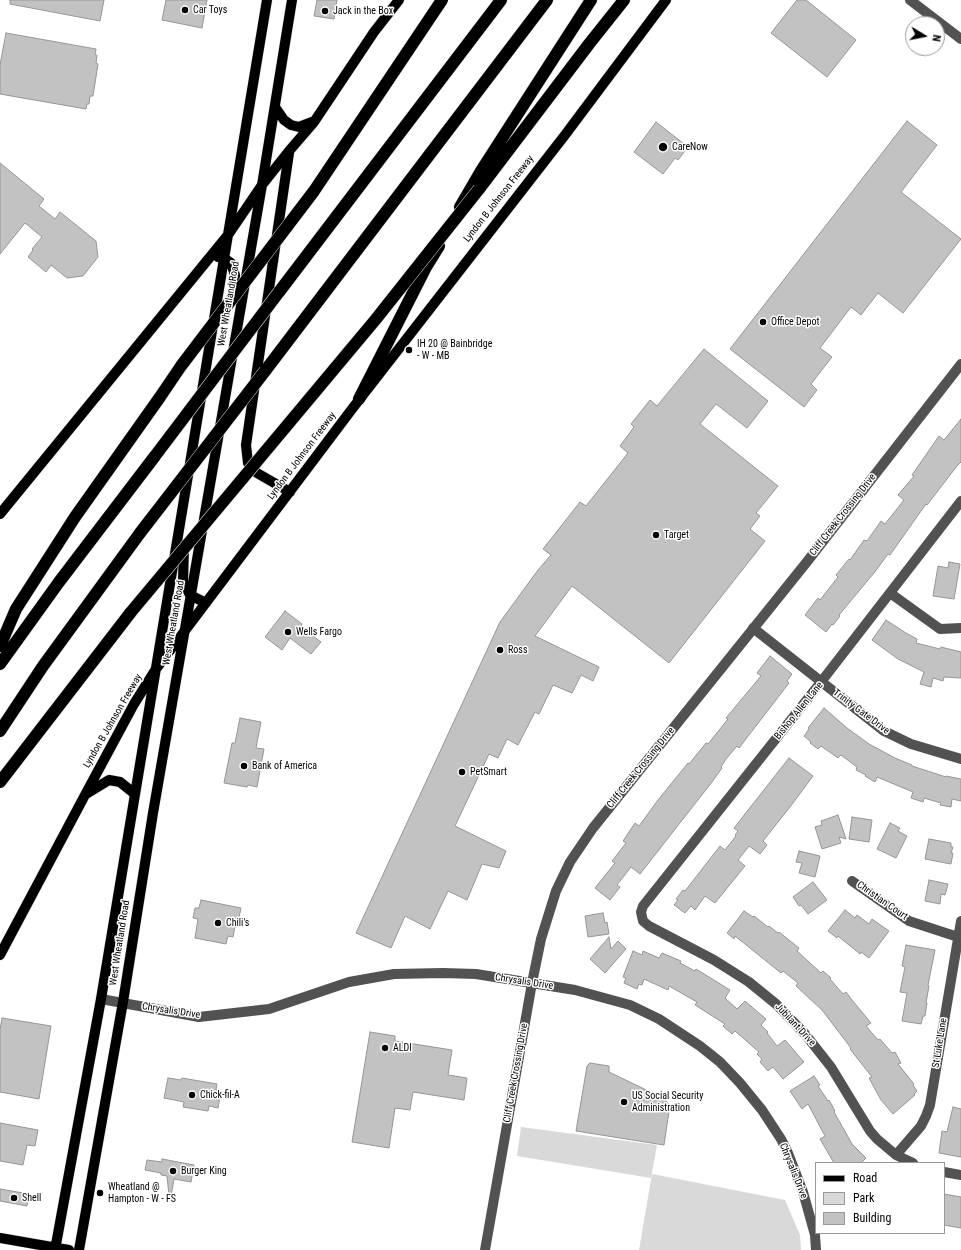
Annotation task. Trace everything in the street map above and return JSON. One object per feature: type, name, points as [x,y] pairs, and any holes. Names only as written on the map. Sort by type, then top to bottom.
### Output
[{"type":"highway","points":[[0,646],[16,609],[75,517],[181,366],[314,191],[442,0]]},
{"type":"highway","points":[[0,664],[59,582],[501,0]]},
{"type":"highway","points":[[0,731],[43,666],[140,533],[547,0]]},
{"type":"highway","points":[[360,399],[426,267],[481,171],[591,0]]},
{"type":"highway","points":[[0,782],[131,612],[376,319],[479,189],[624,0]]},
{"type":"main road","name":"West Wheatland Road","points":[[56,1249],[101,999],[267,0]]},
{"type":"main road","name":"West Wheatland Road","points":[[80,1250],[123,1002],[190,595],[262,185],[292,0]]},
{"type":"main road","points":[[0,514],[228,235],[262,185],[314,122],[374,32],[399,0]]},
{"type":"main road","name":"Lyndon B Johnson Freeway","points":[[0,955],[84,795],[134,704],[156,669],[360,399],[564,135],[666,0]]},
{"type":"main road","points":[[275,107],[284,120],[291,125],[299,127],[314,122]]},
{"type":"main road","points":[[289,151],[246,445],[248,463],[257,473],[290,492]]},
{"type":"main road","points":[[212,255],[224,258],[231,263],[235,275],[233,300],[240,313]]},
{"type":"main road","points":[[180,524],[184,544],[183,582],[190,595],[206,604]]},
{"type":"main road","points":[[84,795],[109,780],[120,782],[135,794]]},
{"type":"main road","points":[[0,1238],[56,1249],[69,1250]]},
{"type":"street","points":[[910,0],[961,40]]},
{"type":"street","name":"Cliff Creek Crossing Drive","points":[[485,1250],[541,939],[556,891],[570,862],[593,828],[860,494],[961,364]]},
{"type":"street","name":"Bishop Allen Lane","points":[[643,921],[641,912],[643,906],[821,682],[961,501]]},
{"type":"street","points":[[890,593],[940,629],[961,628]]},
{"type":"street","name":"Trinity Gate Drive","points":[[753,628],[884,730],[896,737],[925,749],[961,759]]},
{"type":"street","name":"Christian Court","points":[[852,881],[909,921],[958,937]]},
{"type":"street","name":"Jubilant Drive","points":[[643,921],[649,926],[714,960],[749,982],[776,1004],[805,1034],[831,1067],[876,1139],[896,1155],[912,1162]]},
{"type":"street","name":"St Luke Lane","points":[[896,1155],[921,1126],[930,1105],[961,921]]},
{"type":"street","name":"Chrysalis Drive","points":[[101,999],[199,1017],[269,1009],[349,982],[394,974],[443,973],[476,974],[575,990],[630,1006],[659,1019],[687,1037],[720,1062],[740,1083],[762,1110],[781,1139],[788,1153],[803,1192],[815,1235],[816,1250]]},
{"type":"street","points":[[945,1172],[961,1175]]},
{"type":"green space","points":[[521,1127],[657,1145],[651,1178],[517,1156]]},
{"type":"green space","points":[[652,1174],[785,1200],[800,1235],[801,1250],[639,1250]]},
{"type":"building","points":[[10,0],[104,0],[100,21],[10,4]]},
{"type":"building","name":"Car Toys","points":[[166,0],[207,0],[202,28],[162,20]]},
{"type":"building","name":"Jack in the Box","points":[[317,0],[337,0],[334,19],[314,16]]},
{"type":"building","points":[[797,0],[806,0],[856,40],[827,77],[771,33]]},
{"type":"building","points":[[6,33],[96,49],[96,63],[98,64],[93,96],[90,96],[89,104],[87,104],[86,109],[0,94],[0,65]]},
{"type":"building","points":[[907,121],[937,145],[901,192],[961,239],[903,313],[878,293],[861,315],[851,307],[820,348],[832,357],[811,384],[817,390],[804,407],[730,349]]},
{"type":"building","points":[[656,122],[688,147],[678,160],[675,158],[663,174],[634,152]]},
{"type":"building","points":[[0,163],[44,199],[39,206],[55,219],[60,212],[96,241],[98,257],[83,276],[67,278],[51,265],[46,272],[28,257],[33,250],[32,249],[42,237],[25,223],[0,254]]},
{"type":"building","points":[[704,349],[768,401],[747,428],[716,404],[700,424],[778,486],[756,513],[760,516],[750,529],[765,541],[669,663],[572,586],[535,636],[599,667],[593,681],[581,675],[572,693],[553,685],[539,714],[535,712],[518,745],[507,739],[498,758],[489,754],[455,826],[506,851],[499,868],[482,864],[467,900],[448,891],[430,929],[405,916],[391,948],[356,933],[500,622],[538,570],[551,555],[543,549],[580,502],[586,506],[628,453],[620,446],[634,427],[631,424],[650,400],[657,406]]},
{"type":"building","points":[[961,419],[961,462],[927,505],[926,504],[890,555],[888,554],[826,632],[805,615],[818,598],[820,600],[838,577],[836,575],[849,559],[850,560],[864,540],[867,541],[881,521],[885,524],[904,500],[898,495],[914,476],[912,475],[939,436],[944,440]]},
{"type":"building","points":[[949,562],[960,564],[954,599],[933,596],[938,566],[948,568]]},
{"type":"building","name":"Wells Fargo","points":[[285,611],[302,624],[301,627],[321,642],[311,654],[290,638],[282,650],[265,637]]},
{"type":"building","points":[[886,620],[917,639],[916,643],[961,652],[961,678],[944,677],[943,681],[933,678],[931,687],[920,684],[924,672],[898,659],[872,640]]},
{"type":"building","points":[[770,656],[792,674],[787,681],[789,683],[739,748],[737,746],[726,759],[721,767],[722,768],[712,782],[640,874],[631,867],[617,885],[620,887],[610,900],[595,888],[615,863],[612,861],[626,843],[623,841],[635,823],[639,826],[688,763],[689,764],[706,743],[708,744],[728,719],[726,718],[761,676],[757,673]]},
{"type":"building","points":[[824,708],[847,728],[869,744],[895,758],[912,766],[946,777],[961,779],[961,801],[952,799],[951,807],[940,805],[941,803],[924,798],[923,802],[911,798],[913,792],[877,777],[875,782],[856,770],[857,767],[841,755],[838,758],[821,746],[818,749],[804,736],[809,729],[808,728]]},
{"type":"building","name":"Bank of America","points":[[240,718],[261,722],[256,748],[264,749],[257,787],[248,785],[247,787],[224,783],[232,743],[235,743]]},
{"type":"building","points":[[789,758],[813,776],[763,841],[767,845],[760,854],[749,846],[738,860],[745,866],[715,903],[705,896],[695,910],[691,906],[685,913],[674,905],[678,900],[676,899],[683,890],[685,891],[720,846],[725,850],[736,836],[735,835],[738,831],[734,828]]},
{"type":"building","points":[[838,815],[846,839],[839,837],[841,843],[822,849],[815,827],[822,825],[821,821]]},
{"type":"building","points":[[852,817],[872,820],[869,842],[849,839]]},
{"type":"building","points":[[890,823],[900,828],[898,831],[907,836],[896,858],[877,849]]},
{"type":"building","points":[[929,839],[951,843],[951,847],[953,847],[951,853],[953,853],[951,864],[925,859]]},
{"type":"building","points":[[799,851],[820,856],[815,877],[799,873],[802,863],[796,862]]},
{"type":"building","points":[[929,880],[948,884],[945,895],[941,894],[940,904],[925,901]]},
{"type":"building","points":[[813,882],[827,900],[808,914],[801,905],[799,906],[793,897]]},
{"type":"building","name":"Chili's","points":[[201,900],[241,908],[233,937],[228,936],[226,944],[195,938],[198,919],[193,918],[195,908],[199,908]]},
{"type":"building","points":[[845,910],[855,918],[857,915],[869,924],[872,919],[889,931],[869,958],[861,952],[860,954],[838,936],[837,938],[828,931]]},
{"type":"building","points":[[744,911],[753,917],[754,916],[778,933],[779,932],[799,948],[797,951],[821,973],[823,971],[831,978],[830,979],[843,994],[846,992],[871,1023],[866,1026],[892,1053],[895,1052],[901,1063],[898,1064],[914,1084],[913,1085],[917,1091],[914,1094],[915,1095],[893,1114],[881,1100],[869,1078],[872,1077],[850,1049],[851,1048],[822,1010],[796,986],[798,983],[783,971],[781,973],[735,936],[734,939],[727,933]]},
{"type":"building","points":[[603,913],[605,923],[607,922],[609,934],[588,937],[585,916]]},
{"type":"building","points":[[609,937],[611,949],[618,941],[626,949],[605,973],[590,959]]},
{"type":"building","points":[[906,945],[935,950],[928,985],[925,1016],[923,1016],[921,1024],[902,1021],[907,993],[900,992],[905,967],[902,966]]},
{"type":"building","points":[[633,951],[642,955],[643,951],[659,958],[662,953],[681,961],[680,963],[695,971],[696,969],[730,990],[725,998],[737,1009],[745,1001],[766,1019],[761,1025],[768,1032],[767,1033],[777,1046],[785,1040],[804,1062],[783,1079],[773,1067],[768,1071],[760,1062],[762,1059],[757,1054],[759,1052],[735,1031],[732,1034],[723,1026],[725,1024],[695,1005],[697,1002],[669,986],[668,990],[644,979],[642,985],[639,984],[637,989],[624,983],[626,978],[623,977]]},
{"type":"building","points":[[2,1018],[51,1026],[39,1099],[0,1092],[0,1030]]},
{"type":"building","points":[[370,1032],[395,1036],[395,1041],[452,1050],[448,1075],[467,1078],[464,1100],[413,1092],[410,1110],[395,1108],[389,1148],[352,1142]]},
{"type":"building","name":"US Social Security Administration","points":[[590,1063],[609,1066],[609,1072],[663,1098],[670,1105],[664,1145],[576,1131],[587,1066]]},
{"type":"building","points":[[814,1076],[820,1085],[818,1086],[828,1101],[829,1100],[852,1144],[866,1158],[862,1162],[833,1162],[820,1139],[825,1136],[808,1104],[802,1109],[790,1091]]},
{"type":"building","name":"Chick-fil-A","points":[[168,1078],[181,1080],[182,1078],[217,1084],[216,1090],[221,1091],[218,1108],[209,1106],[208,1111],[183,1107],[184,1102],[164,1098]]},
{"type":"building","points":[[953,1107],[961,1109],[961,1157],[939,1153],[942,1131],[947,1132]]},
{"type":"building","points":[[0,1123],[38,1130],[35,1146],[27,1145],[23,1165],[0,1161]]},
{"type":"building","name":"Burger King","points":[[162,1159],[194,1165],[191,1182],[174,1179],[171,1196],[169,1196],[167,1176],[161,1175],[161,1173],[145,1170],[147,1160],[162,1162]]},
{"type":"building","name":"Shell","points":[[0,1189],[29,1194],[27,1206],[0,1201]]},
{"type":"building","points":[[945,1194],[961,1197],[961,1228],[945,1225]]},
{"type":"place","name":"Car Toys","points":[[185,10]]},
{"type":"place","name":"Jack in the Box","points":[[325,11]]},
{"type":"place","name":"CareNow","points":[[663,147]]},
{"type":"place","name":"Office Depot","points":[[763,322]]},
{"type":"place","name":"IH 20 @ Bainbridge - W - MB","points":[[409,350]]},
{"type":"place","name":"Target","points":[[656,535]]},
{"type":"place","name":"Wells Fargo","points":[[288,632]]},
{"type":"place","name":"Ross","points":[[500,650]]},
{"type":"place","name":"Bank of America","points":[[244,766]]},
{"type":"place","name":"PetSmart","points":[[462,772]]},
{"type":"place","name":"Chili's","points":[[218,923]]},
{"type":"place","name":"ALDI","points":[[385,1048]]},
{"type":"place","name":"Chick-fil-A","points":[[192,1095]]},
{"type":"place","name":"US Social Security Administration","points":[[624,1102]]},
{"type":"place","name":"Burger King","points":[[173,1171]]},
{"type":"place","name":"Wheatland @ Hampton - W - FS","points":[[100,1193]]},
{"type":"place","name":"Shell","points":[[14,1198]]}]
